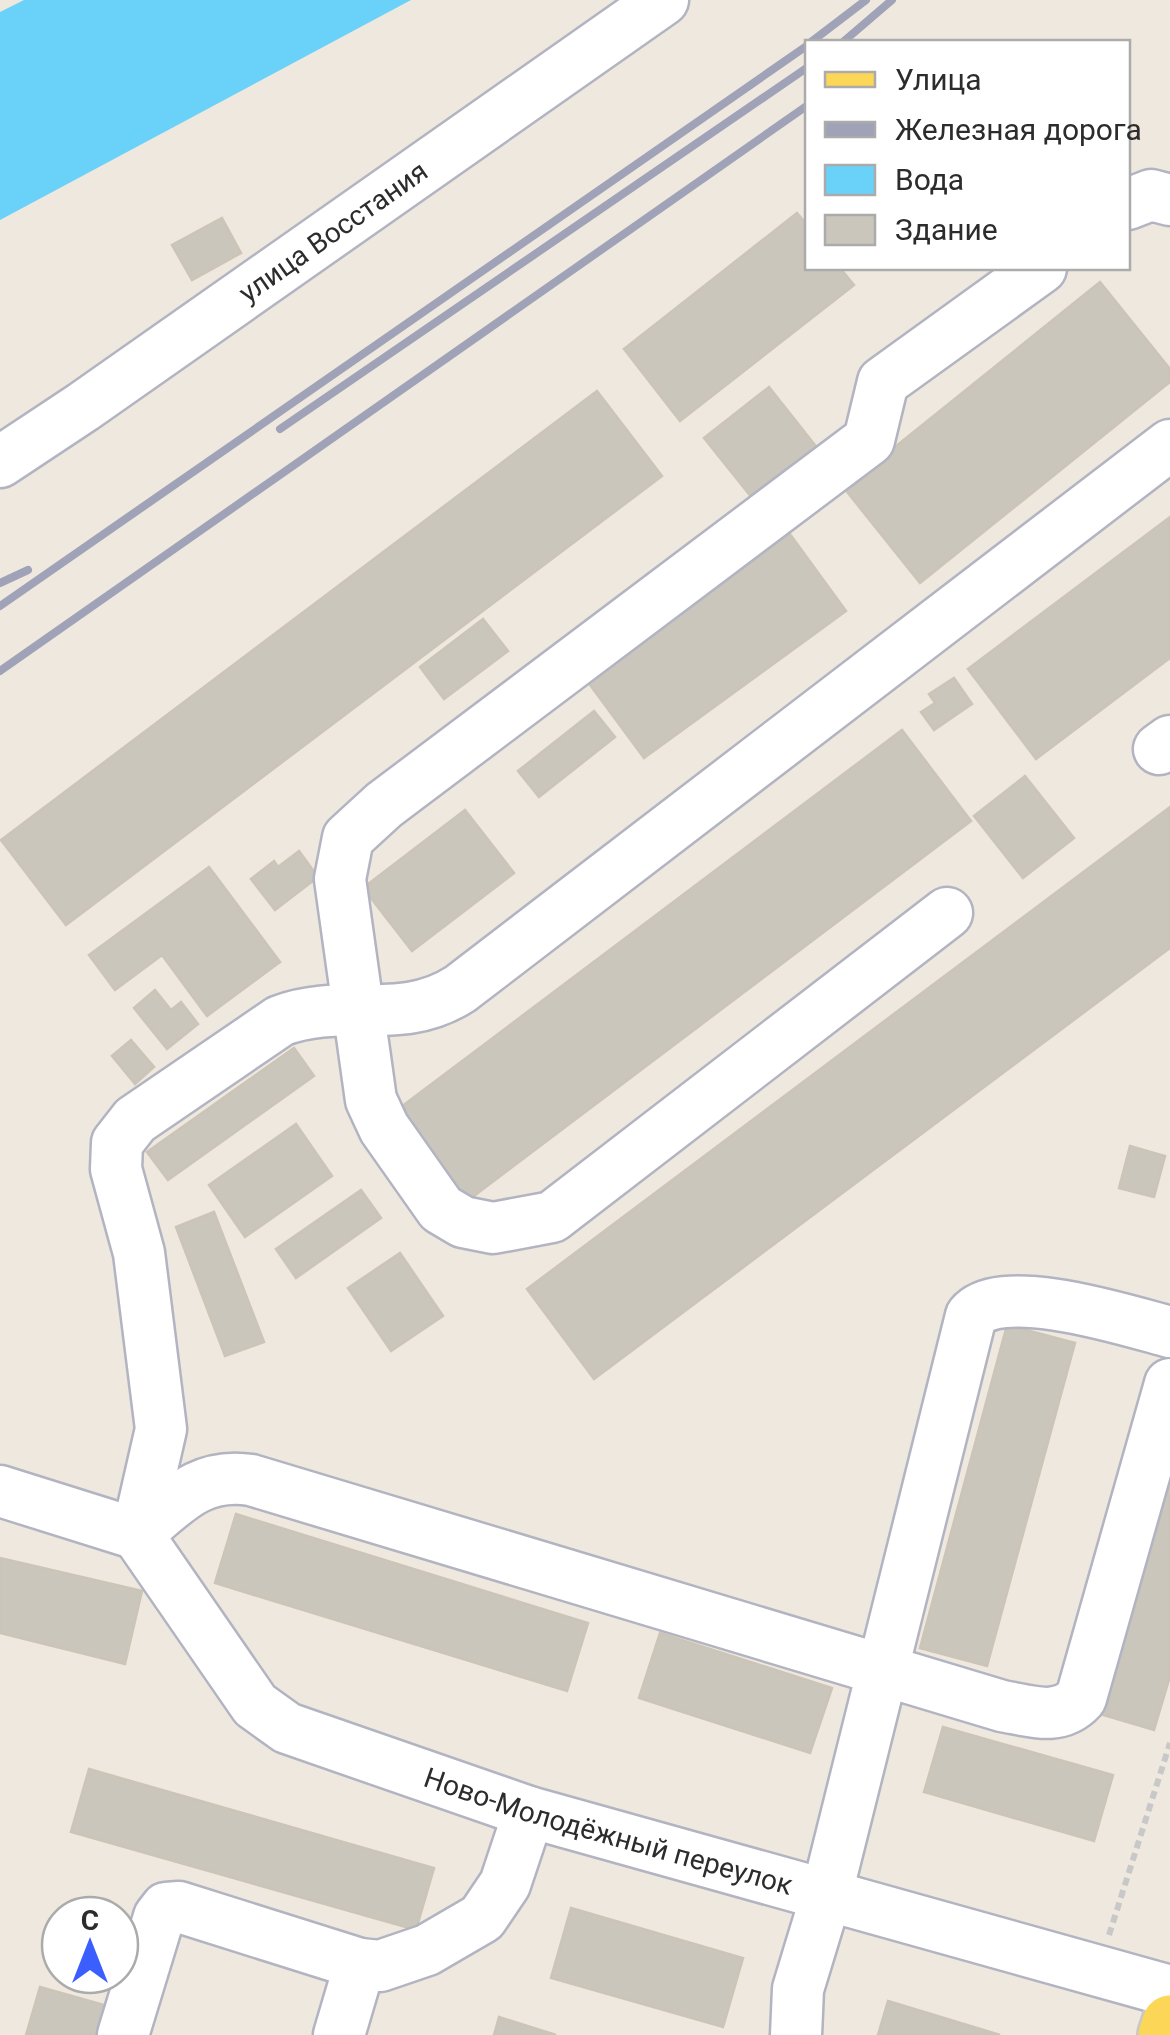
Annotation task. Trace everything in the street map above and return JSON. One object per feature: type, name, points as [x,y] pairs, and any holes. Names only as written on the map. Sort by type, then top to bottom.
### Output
[{"type":"main road","points":[[1166,2035],[1170,2022]]},
{"type":"street","name":"улица Восстания","points":[[0,462],[663,0]]},
{"type":"street","points":[[1130,203],[1151,195],[1170,199]]},
{"type":"street","points":[[946,913],[552,1217],[492,1228],[463,1222],[441,1209],[384,1128],[372,1100],[340,879],[348,838],[384,805],[869,440],[883,382],[1038,270]]},
{"type":"street","points":[[137,1534],[161,1429],[139,1253],[116,1169],[116,1143],[135,1120],[280,1022],[303,1012],[407,1010],[438,1003],[460,989],[1170,445]]},
{"type":"street","points":[[796,2035],[798,1989],[826,1896],[970,1316],[986,1305],[1068,1305],[1170,1332]]},
{"type":"street","points":[[137,1534],[206,1481],[230,1477],[251,1480],[1002,1706],[1047,1714],[1070,1710],[1081,1698],[1170,1384]]},
{"type":"street","points":[[0,1491],[137,1534]]},
{"type":"street","name":"Ново-Молодёжный переулок","points":[[137,1534],[255,1705],[287,1728],[529,1812],[1170,1991]]},
{"type":"street","points":[[123,2035],[159,1916],[166,1908],[179,1907],[360,1964],[380,1966],[427,1950],[482,1918],[505,1884],[529,1812]]},
{"type":"street","points":[[339,2035],[360,1964]]},
{"type":"path","points":[[1098,1971],[1170,1743]]},
{"type":"water","points":[[24,0],[411,0],[0,220],[0,12]]},
{"type":"building","points":[[797,213],[805,222],[805,270],[842,270],[854,285],[680,421],[624,349]]},
{"type":"building","points":[[222,218],[241,253],[192,280],[172,245]]},
{"type":"building","points":[[1100,282],[1170,369],[1170,382],[920,583],[844,488]]},
{"type":"building","points":[[769,387],[822,454],[757,504],[704,438]]},
{"type":"building","points":[[597,391],[662,476],[66,925],[1,840]]},
{"type":"building","points":[[1170,517],[1170,658],[1036,759],[968,669]]},
{"type":"building","points":[[784,526],[846,611],[644,758],[582,674]]},
{"type":"building","points":[[483,619],[508,651],[444,699],[420,667]]},
{"type":"building","points":[[954,678],[972,704],[934,730],[921,712],[935,703],[929,694]]},
{"type":"building","points":[[594,711],[615,737],[539,797],[518,771]]},
{"type":"building","points":[[902,730],[971,821],[458,1208],[389,1116]]},
{"type":"building","points":[[1025,776],[1074,838],[1023,878],[974,816]]},
{"type":"building","points":[[1170,807],[1170,948],[594,1379],[527,1289]]},
{"type":"building","points":[[465,810],[514,873],[412,951],[363,888]]},
{"type":"building","points":[[299,851],[318,877],[275,910],[251,879],[274,861],[278,867]]},
{"type":"building","points":[[209,867],[280,962],[207,1016],[162,955],[115,990],[89,955]]},
{"type":"building","points":[[155,990],[171,1010],[181,1002],[198,1024],[167,1049],[134,1008]]},
{"type":"building","points":[[131,1040],[154,1067],[135,1084],[112,1056]]},
{"type":"building","points":[[294,1048],[314,1076],[168,1180],[147,1152]]},
{"type":"building","points":[[296,1124],[332,1176],[245,1237],[209,1185]]},
{"type":"building","points":[[1130,1146],[1165,1156],[1154,1197],[1119,1188]]},
{"type":"building","points":[[361,1190],[381,1218],[296,1278],[276,1249]]},
{"type":"building","points":[[214,1212],[264,1342],[225,1356],[176,1227]]},
{"type":"building","points":[[400,1253],[443,1316],[391,1351],[348,1288]]},
{"type":"building","points":[[1007,1325],[1075,1343],[987,1666],[920,1648]]},
{"type":"building","points":[[1170,1421],[1170,1676],[1154,1730],[1086,1710]]},
{"type":"building","points":[[236,1514],[588,1623],[567,1691],[215,1583]]},
{"type":"building","points":[[0,1558],[142,1591],[125,1664],[0,1633]]},
{"type":"building","points":[[660,1633],[832,1688],[810,1753],[639,1698]]},
{"type":"building","points":[[943,1727],[1113,1775],[1094,1841],[924,1792]]},
{"type":"building","points":[[89,1769],[434,1868],[416,1930],[71,1832]]},
{"type":"building","points":[[571,1908],[743,1958],[723,2027],[551,1978]]},
{"type":"building","points":[[40,1987],[40,1995],[69,1995],[108,2006],[99,2035],[26,2035]]},
{"type":"building","points":[[888,2001],[1000,2035],[878,2035]]},
{"type":"building","points":[[499,2017],[556,2035],[494,2035]]},
{"type":"railway","points":[[814,40],[866,0]]},
{"type":"railway","points":[[845,40],[892,0]]},
{"type":"railway","points":[[0,606],[805,47]]},
{"type":"railway","points":[[280,429],[805,69]]},
{"type":"railway","points":[[0,671],[805,107]]},
{"type":"railway","points":[[0,583],[28,570]]}]
